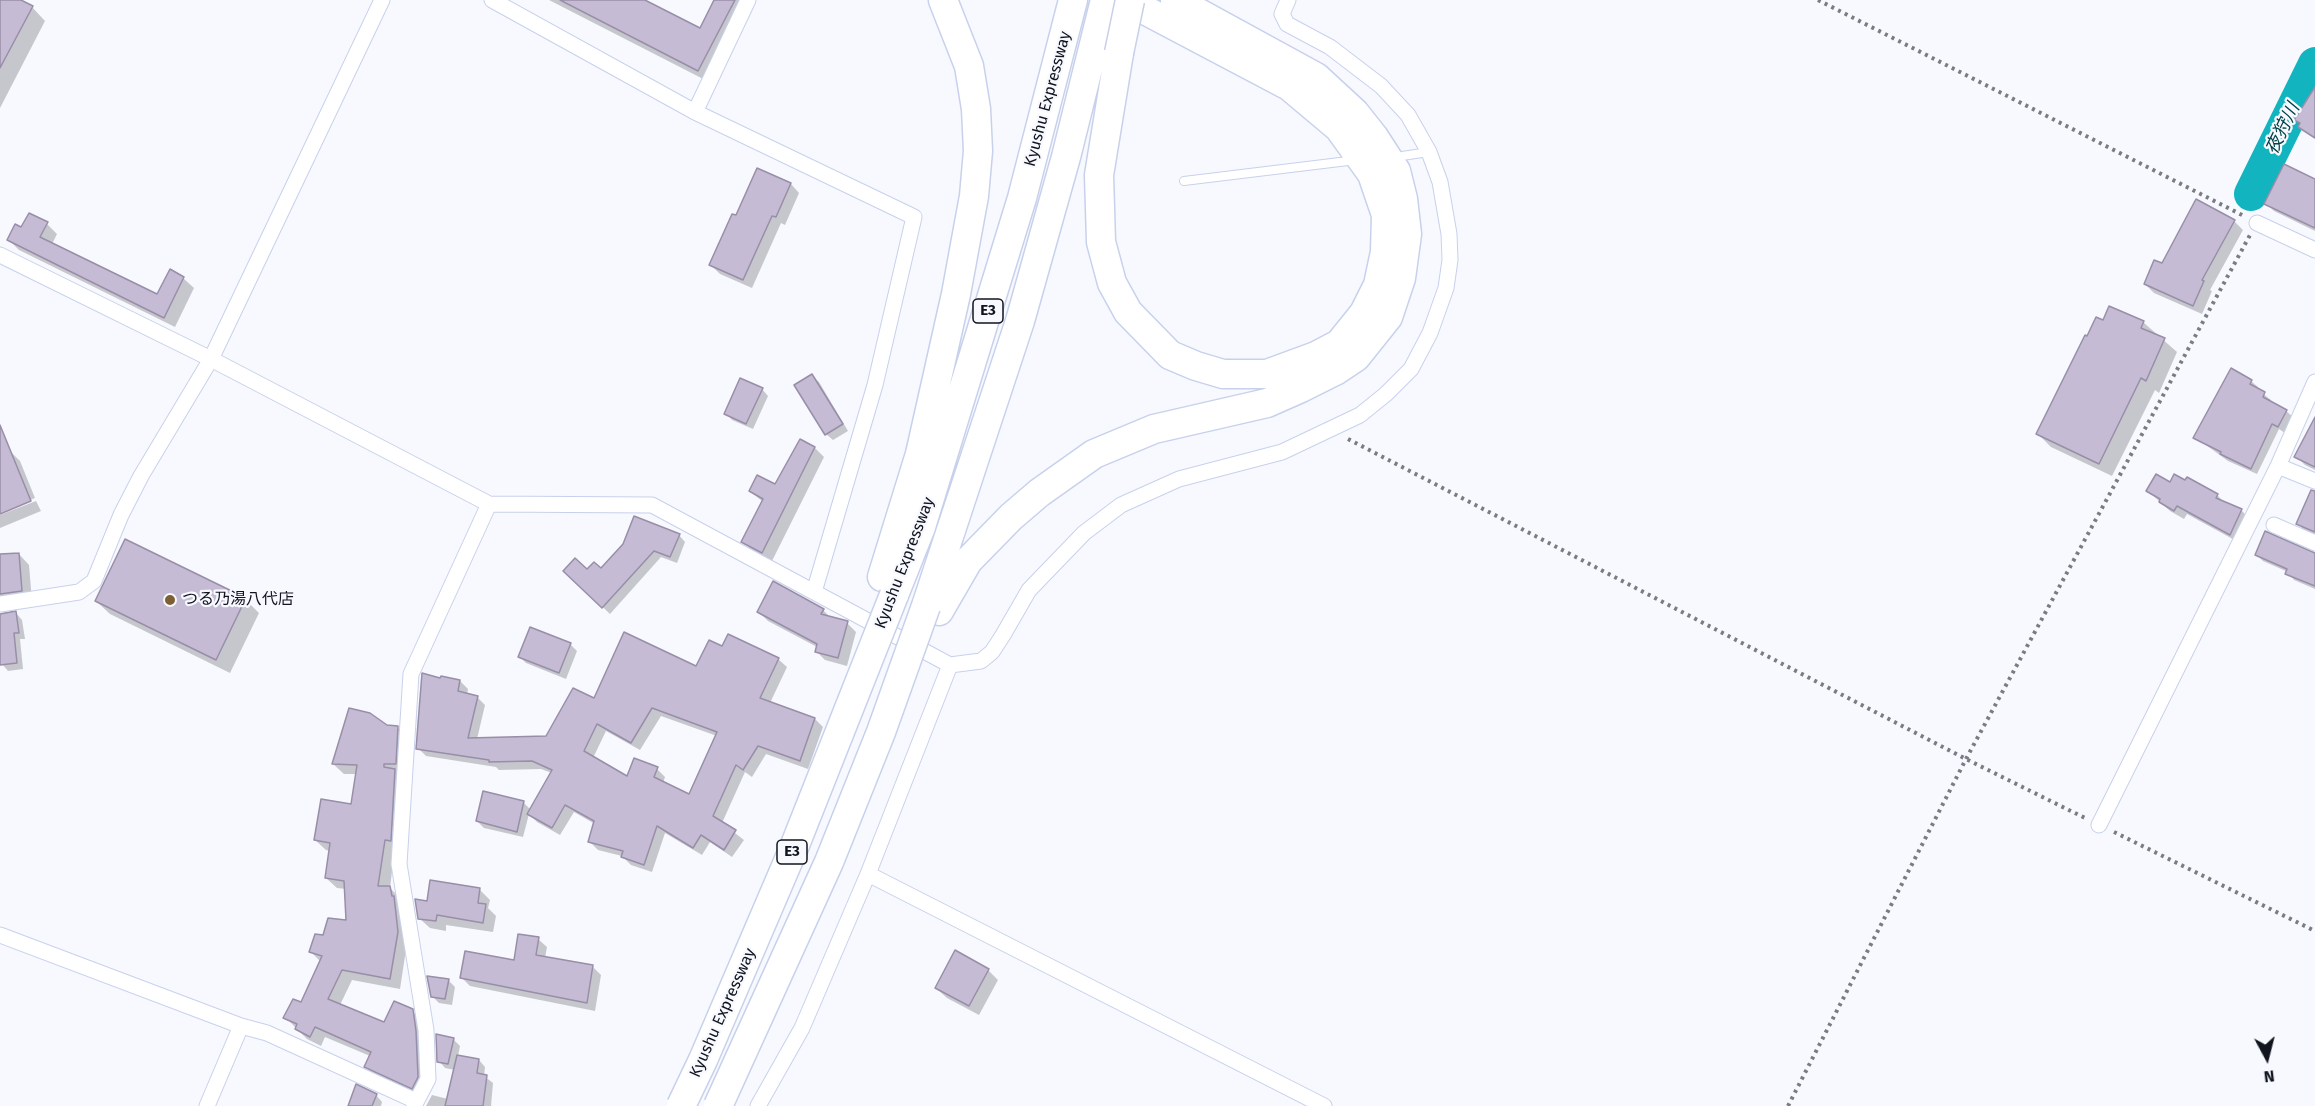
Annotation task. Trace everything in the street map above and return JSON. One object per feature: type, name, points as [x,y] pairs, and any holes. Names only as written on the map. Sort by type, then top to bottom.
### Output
[{"type":"highway","points":[[886,592],[956,294],[975,196],[978,151],[976,109],[969,66],[943,0]]},
{"type":"highway","name":"Kyushu Expressway","points":[[718,1106],[829,862],[933,608],[1020,321],[1066,157],[1107,48],[1105,0]]},
{"type":"highway","points":[[1128,0],[1289,86],[1339,128],[1372,174],[1386,216],[1385,252],[1374,294],[1364,313],[1338,344],[1316,356],[1276,372],[1223,374],[1170,355],[1128,312],[1112,283],[1101,242],[1099,175],[1107,48],[1128,0]]},
{"type":"highway","points":[[933,608],[968,561],[1011,517],[1039,493],[1094,454],[1154,429],[1267,403],[1301,388],[1335,371],[1356,357],[1388,317],[1401,278],[1407,234],[1403,199],[1396,171],[1374,137],[1354,113],[1316,77],[1175,0]]},
{"type":"highway","name":"Kyushu Expressway","points":[[681,1106],[793,850],[886,592],[921,527],[1022,198],[1070,12]]},
{"type":"street","points":[[0,604],[79,591],[94,581],[121,515],[141,476],[211,359],[382,0]]},
{"type":"street","points":[[492,0],[695,112],[915,217],[875,385],[814,592]]},
{"type":"street","points":[[695,112],[748,0]]},
{"type":"street","points":[[0,255],[211,359],[489,504],[652,505],[950,665],[981,661],[992,652],[1029,590],[1084,532],[1121,505],[1179,479],[1282,452],[1360,416],[1411,369],[1430,333],[1446,288],[1450,260],[1449,234],[1440,182],[1429,152],[1408,115],[1381,86],[1329,47],[1287,24],[1282,14],[1288,0]]},
{"type":"street","points":[[2257,223],[2315,250]]},
{"type":"street","points":[[2099,825],[2311,404],[2315,382]]},
{"type":"street","points":[[2278,466],[2315,481]]},
{"type":"street","points":[[0,935],[241,1026],[267,1033],[415,1103],[428,1079],[426,1030],[399,864],[411,674],[489,504]]},
{"type":"street","points":[[2274,525],[2315,543]]},
{"type":"street","points":[[758,1106],[802,1028],[868,874],[950,665]]},
{"type":"street","points":[[868,874],[1324,1106]]},
{"type":"street","points":[[207,1106],[241,1026]]},
{"type":"lane","points":[[1402,156],[1429,152]]},
{"type":"lane","points":[[1184,181],[1348,161]]},
{"type":"path","points":[[1788,1106],[1966,759],[2257,223],[1818,0]]},
{"type":"path","points":[[1335,429],[1353,443],[1966,759],[2315,931]]},
{"type":"building","points":[[0,0],[21,0],[33,6],[0,68]]},
{"type":"building","points":[[560,0],[645,0],[700,28],[714,0],[735,0],[698,71]]},
{"type":"building","points":[[2315,87],[2315,138],[2298,127],[2300,123],[2294,120]]},
{"type":"building","points":[[2284,164],[2315,179],[2315,228],[2264,204]]},
{"type":"building","points":[[757,168],[791,183],[776,217],[772,216],[743,280],[709,265],[732,214],[736,215]]},
{"type":"building","points":[[2196,199],[2235,220],[2202,280],[2204,281],[2193,306],[2144,284],[2154,260],[2162,263]]},
{"type":"building","points":[[29,213],[48,222],[40,237],[157,294],[170,269],[184,277],[164,318],[7,240],[15,224],[21,227]]},
{"type":"building","points":[[2109,306],[2144,321],[2141,328],[2165,338],[2146,381],[2141,378],[2099,464],[2036,434],[2085,335],[2087,336],[2096,317],[2103,320]]},
{"type":"building","points":[[2231,368],[2252,380],[2250,384],[2265,392],[2263,397],[2287,410],[2278,427],[2272,424],[2251,469],[2193,438]]},
{"type":"building","points":[[812,374],[843,424],[825,435],[794,385]]},
{"type":"building","points":[[740,378],[763,388],[746,424],[724,414]]},
{"type":"building","points":[[2315,417],[2315,467],[2294,457]]},
{"type":"building","points":[[0,425],[31,501],[0,514]]},
{"type":"building","points":[[800,439],[815,447],[762,553],[741,542],[763,499],[749,491],[757,475],[775,484]]},
{"type":"building","points":[[2156,474],[2170,482],[2174,474],[2185,480],[2187,477],[2218,494],[2216,498],[2242,509],[2230,535],[2177,506],[2174,511],[2159,502],[2160,499],[2146,491]]},
{"type":"building","points":[[2311,490],[2315,491],[2315,532],[2296,524]]},
{"type":"building","points":[[634,516],[680,534],[670,557],[654,551],[602,608],[563,571],[575,558],[587,569],[594,562],[601,568],[623,544]]},
{"type":"building","points":[[2265,531],[2315,553],[2315,586],[2285,574],[2287,569],[2255,555]]},
{"type":"building","name":"つる乃湯八代店","points":[[125,539],[246,598],[216,660],[95,601]]},
{"type":"building","points":[[19,553],[22,591],[0,594],[0,554]]},
{"type":"building","points":[[773,581],[824,609],[821,614],[848,621],[838,658],[815,652],[817,644],[757,612]]},
{"type":"building","points":[[16,611],[19,633],[14,633],[17,663],[0,665],[0,614]]},
{"type":"building","points":[[530,627],[571,643],[559,673],[518,657]]},
{"type":"building","points":[[624,632],[696,666],[709,640],[722,646],[728,634],[779,658],[760,698],[815,718],[800,761],[758,746],[743,770],[736,765],[713,816],[736,830],[724,850],[701,835],[693,848],[657,826],[644,865],[621,857],[623,851],[588,842],[594,821],[565,805],[552,828],[527,814],[552,770],[532,761],[489,762],[489,760],[416,749],[422,673],[460,680],[458,691],[478,696],[468,738],[546,736],[573,688],[594,698]],"holes":[[[652,708],[717,732],[689,794],[654,777],[658,767],[634,758],[627,776],[584,751],[597,724],[631,743]]]},
{"type":"building","points":[[349,708],[370,713],[387,725],[398,726],[396,764],[384,764],[384,767],[395,769],[391,841],[385,840],[378,886],[390,886],[392,896],[394,896],[398,932],[390,979],[342,970],[328,999],[384,1022],[394,1001],[413,1009],[418,1077],[412,1089],[364,1067],[371,1052],[315,1027],[310,1037],[295,1029],[297,1024],[283,1018],[293,999],[301,1002],[322,956],[309,952],[315,934],[323,935],[328,918],[346,920],[344,881],[325,878],[330,843],[314,840],[321,799],[351,804],[357,765],[332,764]]},
{"type":"building","points":[[483,791],[524,801],[517,832],[476,821]]},
{"type":"building","points":[[430,880],[480,888],[478,903],[486,904],[483,923],[437,915],[436,921],[418,919],[415,899],[427,901]]},
{"type":"building","points":[[518,934],[539,937],[536,955],[593,965],[587,1003],[460,978],[465,951],[514,960]]},
{"type":"building","points":[[955,950],[989,969],[969,1006],[935,988]]},
{"type":"building","points":[[427,976],[449,979],[445,999],[431,997]]},
{"type":"building","points":[[436,1034],[454,1038],[448,1064],[437,1062]]},
{"type":"building","points":[[457,1055],[479,1059],[477,1073],[487,1075],[483,1106],[445,1106]]},
{"type":"building","points":[[356,1084],[377,1094],[372,1106],[348,1106]]},
{"type":"waterway","name":"夜狩川","points":[[2251,194],[2315,64]]},
{"type":"place","name":"つる乃湯八代店","points":[[170,600]]}]
